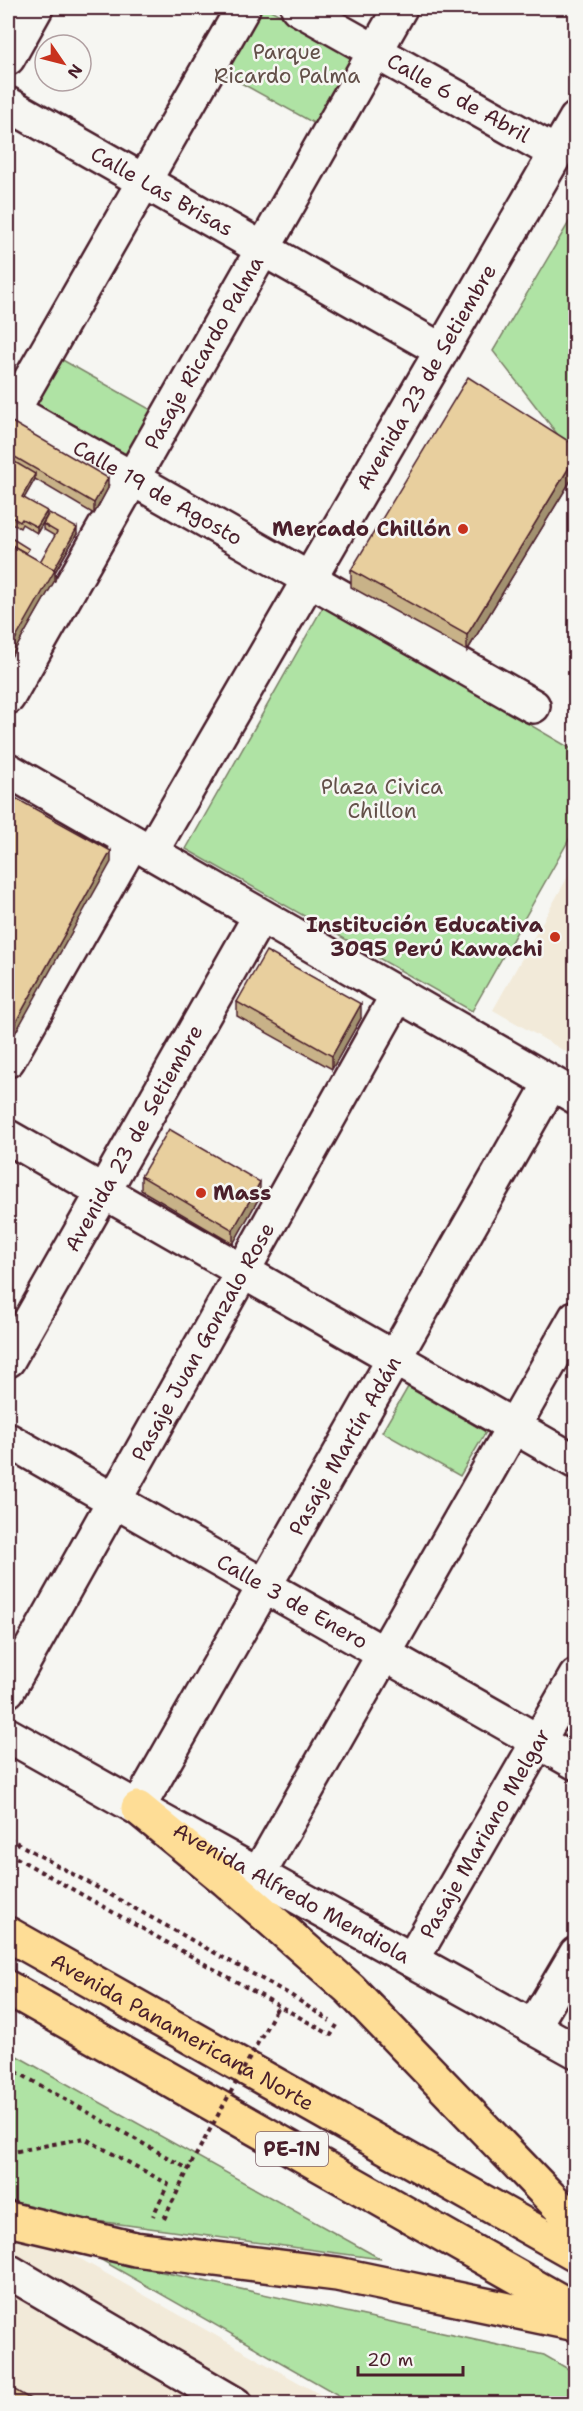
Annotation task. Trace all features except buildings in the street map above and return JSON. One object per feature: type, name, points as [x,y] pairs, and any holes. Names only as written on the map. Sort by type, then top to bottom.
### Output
[{"type":"highway","points":[[138,1808],[226,1880],[350,1989],[576,2224]]},
{"type":"highway","name":"Avenida Panamericana Norte","points":[[8,1934],[576,2254]]},
{"type":"highway","name":"PE-1N","points":[[8,1988],[576,2310]]},
{"type":"highway","points":[[8,2219],[135,2248],[337,2274],[576,2324]]},
{"type":"street","points":[[8,58],[36,8]]},
{"type":"street","points":[[9,413],[243,8]]},
{"type":"street","name":"Calle 6 de Abril","points":[[298,8],[556,153]]},
{"type":"street","name":"Pasaje Ricardo Palma","points":[[8,697],[400,8]]},
{"type":"street","name":"Calle Las Brisas","points":[[8,104],[441,350]]},
{"type":"street","name":"Avenida 23 de Setiembre","points":[[8,1060],[309,578],[576,119]]},
{"type":"street","name":"Calle 19 de Agosto","points":[[9,413],[132,478],[533,706]]},
{"type":"street","points":[[8,770],[563,1090]]},
{"type":"street","name":"Avenida 23 de Setiembre","points":[[8,1360],[260,916]]},
{"type":"street","name":"Pasaje Juan Gonzalo Rose","points":[[8,1690],[398,994]]},
{"type":"street","name":"Pasaje Martín Adán","points":[[138,1808],[395,1358],[563,1090]]},
{"type":"street","points":[[8,1137],[576,1462]]},
{"type":"street","points":[[258,1875],[576,1317]]},
{"type":"street","name":"Calle 3 de Enero","points":[[8,1440],[576,1763]]},
{"type":"street","name":"Pasaje Mariano Melgar","points":[[412,1960],[576,1676]]},
{"type":"street","name":"Avenida Alfredo Mendiola","points":[[8,1735],[576,2051]]},
{"type":"street","points":[[533,2027],[576,1954]]},
{"type":"street","points":[[8,2271],[226,2401]]},
{"type":"path","points":[[8,1838],[289,1994],[338,2026],[331,2035],[8,1853]]},
{"type":"path","points":[[161,2224],[189,2167],[278,2006]]},
{"type":"path","points":[[8,2067],[183,2166],[189,2167]]},
{"type":"path","points":[[8,2153],[84,2138],[168,2184],[151,2219]]},
{"type":"shaded area","name":"Institución Educativa 3095 Perú Kawachi","points":[[575,864],[575,1057],[493,1010]]},
{"type":"shaded area","points":[[8,2218],[335,2403],[8,2403]]},
{"type":"green space","name":"Parque Ricardo Palma","points":[[254,8],[267,8],[358,57],[319,126],[219,71]]},
{"type":"green space","points":[[575,212],[575,457],[493,351]]},
{"type":"green space","points":[[59,358],[153,411],[127,457],[33,403]]},
{"type":"green space","name":"Plaza Civica Chillon","points":[[324,605],[575,751],[575,829],[472,1011],[186,849]]},
{"type":"green space","points":[[408,1387],[486,1432],[460,1476],[382,1432]]},
{"type":"green space","points":[[8,2051],[381,2259],[8,2209]]},
{"type":"green space","points":[[98,2258],[544,2355],[575,2373],[575,2403],[352,2403]]},
{"type":"place","name":"Mercado Chillón","points":[[463,529]]},
{"type":"place","name":"Institución Educativa 3095 Perú Kawachi","points":[[555,937]]},
{"type":"place","name":"Mass","points":[[201,1193]]}]
